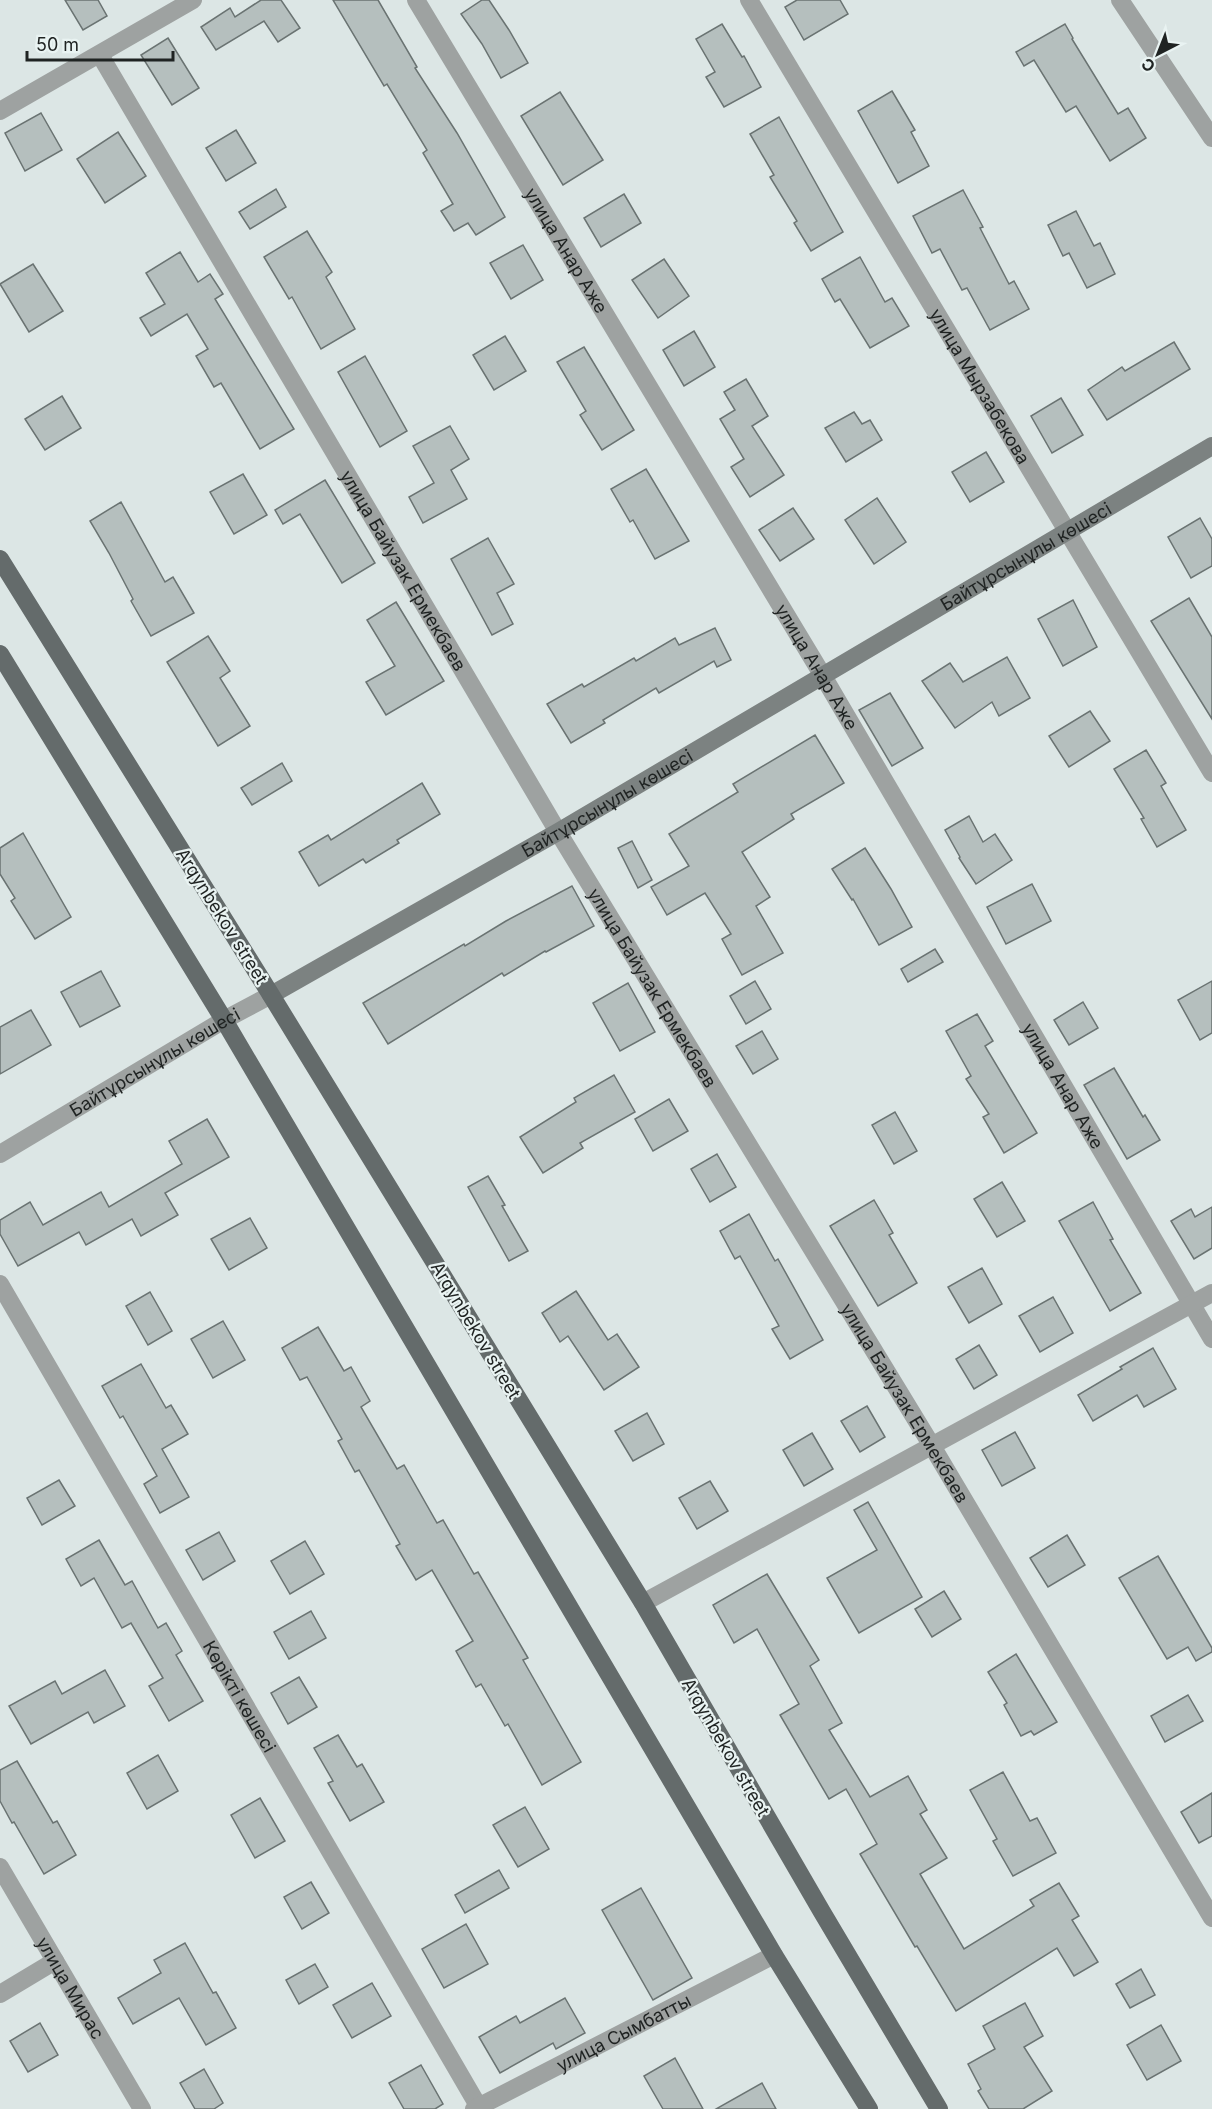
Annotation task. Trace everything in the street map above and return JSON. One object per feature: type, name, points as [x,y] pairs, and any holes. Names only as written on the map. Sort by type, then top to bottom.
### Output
[{"type":"main road","name":"Байтұрсынұлы көшесі","points":[[271,995],[558,832],[1212,446]]},
{"type":"main road","points":[[0,543],[2,562]]},
{"type":"main road","name":"Arqynbekov street","points":[[2,562],[271,995],[643,1603],[939,2109]]},
{"type":"main road","points":[[0,654],[224,1020],[774,1955],[868,2109]]},
{"type":"street","points":[[0,111],[193,0]]},
{"type":"street","name":"улица Анар Аже","points":[[416,0],[823,676],[1212,1339]]},
{"type":"street","name":"улица Мырзабекова","points":[[749,0],[1212,773]]},
{"type":"street","points":[[1120,0],[1212,138]]},
{"type":"street","name":"улица Байузак Ермекбаев","points":[[100,55],[558,832],[932,1446],[1212,1918]]},
{"type":"street","name":"Байтұрсынұлы көшесі","points":[[0,1154],[224,1020],[271,995]]},
{"type":"street","name":"Көрікті көшесі","points":[[0,1284],[477,2108]]},
{"type":"street","points":[[643,1603],[1212,1293]]},
{"type":"street","name":"улица Мирас","points":[[0,1867],[142,2109]]},
{"type":"street","name":"улица Сымбатты","points":[[477,2108],[774,1955]]},
{"type":"street","points":[[0,1994],[55,1960]]},
{"type":"building","points":[[65,0],[98,0],[107,16],[83,30]]},
{"type":"building","points":[[261,0],[281,0],[300,28],[278,42],[264,21],[216,50],[201,27],[230,8],[235,17]]},
{"type":"building","points":[[333,0],[378,0],[417,67],[415,68],[457,133],[505,217],[476,235],[468,223],[454,231],[441,211],[453,204],[423,153],[427,150],[387,84],[384,86]]},
{"type":"building","points":[[482,0],[489,0],[528,63],[501,78],[482,44],[461,14]]},
{"type":"building","points":[[797,0],[840,0],[848,14],[804,40],[785,7]]},
{"type":"building","points":[[722,24],[742,57],[744,56],[761,87],[724,107],[706,77],[715,72],[696,39]]},
{"type":"building","points":[[1065,24],[1118,114],[1128,108],[1146,138],[1110,161],[1076,106],[1066,112],[1034,60],[1024,66],[1016,52]]},
{"type":"building","points":[[168,38],[199,88],[172,105],[141,55]]},
{"type":"building","points":[[892,91],[915,130],[911,132],[929,166],[898,183],[858,111]]},
{"type":"building","points":[[560,92],[603,160],[563,185],[521,116]]},
{"type":"building","points":[[41,113],[62,150],[25,171],[5,133]]},
{"type":"building","points":[[779,117],[843,232],[811,251],[794,223],[797,221],[770,177],[774,175],[750,134]]},
{"type":"building","points":[[236,130],[256,163],[226,181],[206,148]]},
{"type":"building","points":[[118,132],[146,176],[105,203],[77,159]]},
{"type":"building","points":[[276,189],[286,207],[250,229],[239,212]]},
{"type":"building","points":[[963,190],[1009,284],[1014,281],[1029,309],[990,330],[967,288],[962,290],[940,249],[932,253],[913,216]]},
{"type":"building","points":[[624,194],[641,223],[601,247],[584,218]]},
{"type":"building","points":[[1076,211],[1094,246],[1100,243],[1115,274],[1087,288],[1069,253],[1063,256],[1048,225]]},
{"type":"building","points":[[307,231],[332,272],[326,277],[355,329],[321,349],[292,297],[289,299],[264,257]]},
{"type":"building","points":[[523,245],[543,280],[511,299],[490,263]]},
{"type":"building","points":[[180,252],[198,282],[210,274],[223,294],[215,299],[294,429],[260,449],[221,383],[214,387],[196,356],[208,349],[187,314],[151,336],[140,318],[165,304],[146,273]]},
{"type":"building","points":[[860,257],[885,302],[892,298],[909,326],[870,348],[840,299],[835,302],[822,279]]},
{"type":"building","points":[[664,259],[689,296],[658,318],[632,280]]},
{"type":"building","points":[[33,264],[63,311],[29,332],[0,284]]},
{"type":"building","points":[[694,331],[715,367],[684,386],[663,350]]},
{"type":"building","points":[[505,336],[526,371],[494,390],[473,355]]},
{"type":"building","points":[[1174,342],[1190,369],[1107,420],[1088,390],[1122,367],[1125,371]]},
{"type":"building","points":[[584,347],[634,430],[602,450],[580,415],[586,411],[557,362]]},
{"type":"building","points":[[365,356],[407,431],[380,447],[338,372]]},
{"type":"building","points":[[746,379],[768,416],[752,426],[784,475],[750,497],[731,467],[744,459],[720,419],[735,410],[724,392]]},
{"type":"building","points":[[62,396],[81,428],[45,450],[25,419]]},
{"type":"building","points":[[1061,398],[1083,435],[1052,453],[1031,416]]},
{"type":"building","points":[[854,412],[862,424],[870,420],[882,440],[846,462],[825,428]]},
{"type":"building","points":[[450,426],[469,459],[451,470],[467,499],[423,523],[409,497],[434,483],[413,446]]},
{"type":"building","points":[[986,452],[1004,482],[970,502],[952,472]]},
{"type":"building","points":[[646,469],[689,541],[655,559],[633,520],[630,522],[611,489]]},
{"type":"building","points":[[243,474],[267,515],[234,534],[210,492]]},
{"type":"building","points":[[325,480],[375,563],[342,583],[300,514],[283,524],[275,510]]},
{"type":"building","points":[[877,498],[906,542],[874,564],[845,520]]},
{"type":"building","points":[[121,502],[165,582],[173,577],[194,613],[151,636],[90,521]]},
{"type":"building","points":[[793,508],[814,539],[780,561],[759,530]]},
{"type":"building","points":[[1200,518],[1212,539],[1212,566],[1191,578],[1168,537]]},
{"type":"building","points":[[488,538],[514,584],[497,593],[513,624],[492,635],[451,559]]},
{"type":"building","points":[[1189,598],[1212,637],[1212,719],[1151,621]]},
{"type":"building","points":[[1073,600],[1097,647],[1063,666],[1038,619]]},
{"type":"building","points":[[396,602],[444,681],[386,715],[366,682],[395,666],[367,620]]},
{"type":"building","points":[[715,628],[731,660],[717,667],[714,661],[659,693],[656,688],[603,720],[605,723],[571,743],[547,704],[582,684],[584,687],[634,658],[636,661],[675,638],[679,645]]},
{"type":"building","points":[[208,636],[230,671],[220,678],[250,726],[218,746],[167,662]]},
{"type":"building","points":[[1007,657],[1030,698],[999,716],[992,702],[955,728],[922,681],[950,663],[963,682]]},
{"type":"building","points":[[890,693],[923,748],[892,766],[859,710]]},
{"type":"building","points":[[1090,711],[1110,741],[1069,767],[1049,736]]},
{"type":"building","points":[[815,735],[844,783],[791,814],[794,819],[742,852],[770,897],[756,906],[783,953],[742,975],[722,939],[731,934],[705,893],[667,915],[651,887],[689,866],[669,834],[738,792],[733,784]]},
{"type":"building","points":[[1146,750],[1166,783],[1161,786],[1186,830],[1157,847],[1141,819],[1144,818],[1114,769]]},
{"type":"building","points":[[282,763],[292,781],[252,805],[241,788]]},
{"type":"building","points":[[422,783],[440,814],[397,840],[399,843],[366,863],[363,859],[319,886],[299,852],[328,835],[331,840]]},
{"type":"building","points":[[969,816],[983,842],[995,834],[1012,860],[976,884],[945,830]]},
{"type":"building","points":[[23,833],[71,917],[35,939],[11,901],[15,898],[0,874],[0,848]]},
{"type":"building","points":[[632,841],[652,880],[638,888],[618,848]]},
{"type":"building","points":[[865,848],[912,927],[879,945],[853,899],[832,869]]},
{"type":"building","points":[[1032,884],[1051,921],[1006,944],[987,907]]},
{"type":"building","points":[[572,886],[594,926],[545,951],[504,976],[502,973],[388,1044],[363,1003],[464,944],[465,946]]},
{"type":"building","points":[[935,949],[943,962],[908,982],[901,969]]},
{"type":"building","points":[[101,971],[120,1006],[80,1027],[61,992]]},
{"type":"building","points":[[755,981],[771,1009],[746,1024],[730,996]]},
{"type":"building","points":[[1212,981],[1212,1033],[1200,1040],[1178,1000]]},
{"type":"building","points":[[628,983],[655,1032],[620,1051],[593,1003]]},
{"type":"building","points":[[1083,1002],[1098,1028],[1069,1045],[1054,1020]]},
{"type":"building","points":[[31,1010],[51,1045],[0,1074],[0,1027]]},
{"type":"building","points":[[977,1014],[993,1041],[985,1046],[1037,1133],[1004,1153],[983,1117],[989,1114],[966,1079],[971,1076],[946,1031]]},
{"type":"building","points":[[762,1031],[778,1059],[753,1074],[736,1046]]},
{"type":"building","points":[[1114,1068],[1143,1117],[1145,1115],[1160,1140],[1127,1159],[1084,1085]]},
{"type":"building","points":[[614,1075],[635,1112],[580,1143],[583,1148],[543,1173],[520,1137],[576,1102],[574,1098]]},
{"type":"building","points":[[669,1099],[688,1131],[653,1151],[635,1119]]},
{"type":"building","points":[[895,1112],[917,1151],[894,1164],[872,1125]]},
{"type":"building","points":[[207,1119],[229,1157],[165,1193],[178,1215],[141,1236],[132,1219],[86,1245],[79,1232],[18,1266],[0,1234],[0,1220],[30,1202],[43,1225],[101,1192],[109,1207],[182,1164],[169,1141]]},
{"type":"building","points":[[717,1154],[736,1187],[710,1202],[691,1169]]},
{"type":"building","points":[[488,1176],[528,1251],[509,1261],[468,1187]]},
{"type":"building","points":[[1002,1182],[1025,1221],[997,1237],[974,1199]]},
{"type":"building","points":[[874,1200],[893,1233],[889,1235],[917,1283],[878,1306],[830,1226]]},
{"type":"building","points":[[1093,1202],[1113,1239],[1110,1240],[1141,1293],[1110,1311],[1059,1221]]},
{"type":"building","points":[[1212,1207],[1212,1248],[1194,1259],[1171,1221],[1191,1209],[1195,1217]]},
{"type":"building","points":[[749,1214],[775,1261],[778,1259],[823,1340],[790,1359],[772,1329],[779,1326],[740,1256],[735,1259],[720,1231]]},
{"type":"building","points":[[250,1218],[267,1248],[229,1270],[211,1239]]},
{"type":"building","points":[[982,1268],[1002,1304],[969,1323],[948,1287]]},
{"type":"building","points":[[576,1291],[608,1340],[617,1334],[639,1367],[604,1390],[568,1336],[560,1342],[542,1313]]},
{"type":"building","points":[[150,1292],[172,1331],[148,1345],[126,1306]]},
{"type":"building","points":[[1053,1297],[1073,1333],[1040,1352],[1019,1316]]},
{"type":"building","points":[[223,1321],[245,1360],[213,1378],[191,1339]]},
{"type":"building","points":[[318,1327],[344,1371],[351,1367],[370,1401],[361,1407],[397,1469],[404,1465],[437,1523],[443,1520],[474,1574],[478,1572],[528,1658],[523,1660],[581,1762],[542,1785],[508,1724],[505,1726],[481,1684],[476,1687],[456,1651],[473,1641],[432,1570],[416,1580],[396,1546],[400,1544],[359,1470],[355,1472],[338,1441],[342,1439],[307,1377],[300,1380],[282,1348]]},
{"type":"building","points":[[979,1345],[997,1375],[974,1389],[956,1359]]},
{"type":"building","points":[[1153,1348],[1176,1389],[1144,1407],[1137,1395],[1093,1421],[1078,1395]]},
{"type":"building","points":[[141,1364],[166,1408],[171,1405],[188,1434],[162,1449],[189,1497],[160,1513],[144,1484],[157,1476],[123,1416],[120,1418],[102,1386]]},
{"type":"building","points":[[867,1406],[885,1437],[860,1452],[841,1421]]},
{"type":"building","points":[[647,1413],[664,1444],[633,1461],[615,1431]]},
{"type":"building","points":[[1015,1432],[1035,1468],[1002,1486],[982,1450]]},
{"type":"building","points":[[812,1433],[833,1469],[804,1486],[783,1450]]},
{"type":"building","points":[[59,1480],[75,1506],[42,1525],[27,1498]]},
{"type":"building","points":[[710,1481],[728,1511],[697,1529],[679,1498]]},
{"type":"building","points":[[868,1502],[922,1597],[859,1633],[827,1578],[877,1550],[854,1510]]},
{"type":"building","points":[[219,1532],[235,1561],[203,1580],[186,1550]]},
{"type":"building","points":[[1067,1535],[1085,1565],[1048,1587],[1030,1558]]},
{"type":"building","points":[[99,1540],[125,1585],[132,1581],[158,1628],[166,1623],[182,1651],[176,1655],[203,1701],[169,1721],[149,1686],[163,1678],[131,1623],[122,1628],[94,1578],[81,1586],[66,1559]]},
{"type":"building","points":[[305,1541],[324,1574],[290,1594],[271,1561]]},
{"type":"building","points":[[1158,1556],[1212,1648],[1212,1652],[1196,1661],[1188,1647],[1167,1659],[1119,1578]]},
{"type":"building","points":[[767,1574],[819,1660],[810,1666],[842,1723],[829,1730],[870,1797],[908,1776],[927,1810],[920,1814],[947,1858],[920,1874],[964,1949],[1034,1906],[1030,1900],[1059,1883],[1079,1916],[1072,1920],[1098,1962],[1074,1976],[1057,1948],[956,2011],[860,1854],[877,1844],[846,1789],[829,1799],[780,1715],[799,1704],[757,1629],[734,1643],[713,1605]]},
{"type":"building","points":[[944,1591],[961,1619],[932,1637],[915,1609]]},
{"type":"building","points":[[311,1611],[326,1638],[289,1659],[274,1632]]},
{"type":"building","points":[[1016,1654],[1057,1722],[1034,1735],[1031,1731],[1021,1736],[1004,1705],[1007,1703],[988,1672]]},
{"type":"building","points":[[105,1670],[125,1706],[94,1723],[88,1712],[31,1744],[9,1706],[55,1681],[62,1694]]},
{"type":"building","points":[[299,1677],[317,1707],[288,1724],[271,1693]]},
{"type":"building","points":[[1188,1695],[1203,1721],[1165,1742],[1151,1716]]},
{"type":"building","points":[[338,1735],[357,1767],[362,1764],[384,1802],[350,1821],[328,1783],[333,1781],[314,1748]]},
{"type":"building","points":[[158,1755],[178,1791],[147,1809],[127,1773]]},
{"type":"building","points":[[17,1761],[53,1823],[57,1821],[76,1855],[44,1874],[0,1801],[0,1770]]},
{"type":"building","points":[[1003,1772],[1030,1821],[1037,1818],[1056,1853],[1013,1876],[993,1841],[997,1839],[970,1790]]},
{"type":"building","points":[[1212,1793],[1212,1836],[1199,1843],[1181,1812]]},
{"type":"building","points":[[260,1798],[285,1841],[255,1858],[231,1815]]},
{"type":"building","points":[[525,1807],[549,1849],[518,1867],[493,1825]]},
{"type":"building","points":[[499,1870],[509,1888],[465,1913],[455,1895]]},
{"type":"building","points":[[311,1882],[329,1913],[302,1929],[284,1897]]},
{"type":"building","points":[[641,1888],[692,1978],[653,2000],[602,1910]]},
{"type":"building","points":[[466,1924],[488,1964],[444,1988],[422,1949]]},
{"type":"building","points":[[185,1943],[236,2028],[206,2045],[179,1998],[133,2024],[118,1998],[161,1973],[154,1960]]},
{"type":"building","points":[[315,1964],[328,1987],[299,2004],[286,1980]]},
{"type":"building","points":[[1141,1969],[1155,1995],[1130,2008],[1116,1984]]},
{"type":"building","points":[[372,1983],[391,2016],[352,2038],[333,2005]]},
{"type":"building","points":[[565,1998],[585,2033],[556,2049],[553,2043],[500,2073],[479,2037],[516,2016],[520,2023]]},
{"type":"building","points":[[1025,2003],[1043,2036],[1024,2047],[1052,2091],[1023,2109],[989,2109],[978,2091],[981,2089],[968,2064],[995,2049],[983,2026]]},
{"type":"building","points":[[40,2023],[58,2055],[28,2072],[10,2041]]},
{"type":"building","points":[[1161,2025],[1181,2061],[1147,2080],[1127,2045]]},
{"type":"building","points":[[675,2058],[703,2109],[663,2109],[644,2076]]},
{"type":"building","points":[[421,2065],[443,2104],[435,2109],[404,2109],[389,2083]]},
{"type":"building","points":[[204,2069],[223,2103],[214,2109],[195,2109],[180,2083]]},
{"type":"building","points":[[762,2083],[776,2109],[716,2109]]}]
